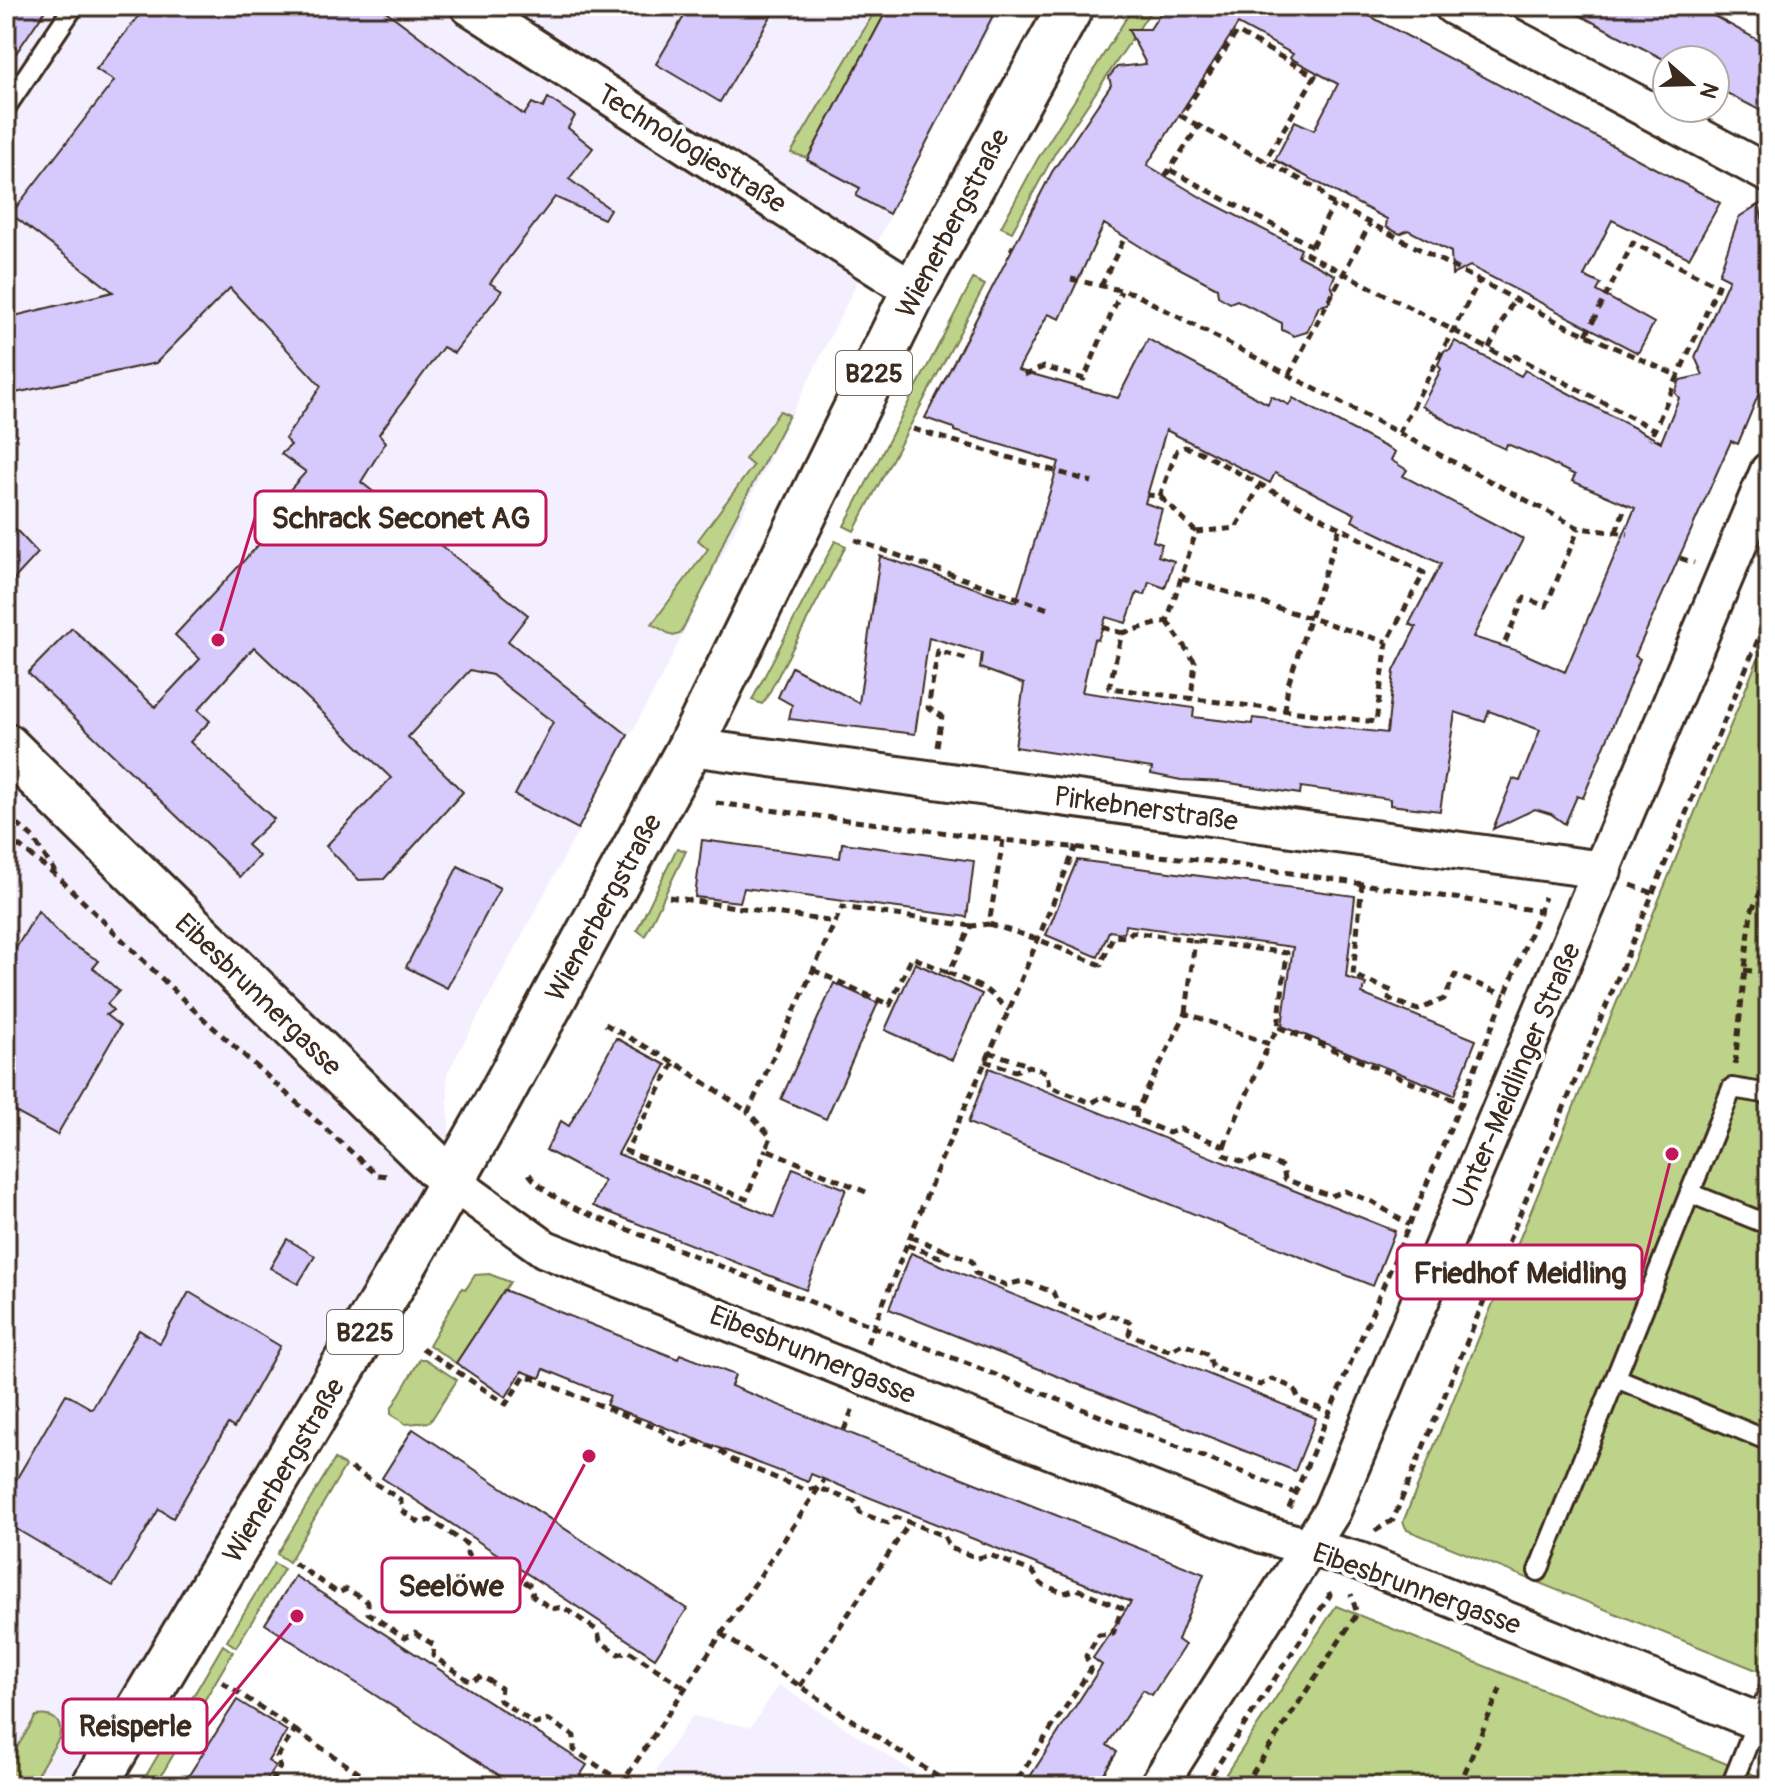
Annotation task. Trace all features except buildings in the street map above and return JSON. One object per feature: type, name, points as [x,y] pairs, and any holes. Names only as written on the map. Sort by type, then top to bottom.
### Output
[{"type":"main road","name":"Wienerbergstraße","points":[[94,1786],[498,1100],[690,747],[914,291],[1071,6]]},
{"type":"main road","name":"Eibesbrunnergasse","points":[[6,746],[451,1181]]},
{"type":"street","name":"Technologiestraße","points":[[469,6],[914,291]]},
{"type":"street","points":[[1453,6],[1769,174]]},
{"type":"street","name":"Unter-Meidlinger Straße","points":[[1158,1786],[1332,1511],[1769,471]]},
{"type":"street","name":"Pirkebnerstraße","points":[[690,747],[1603,870]]},
{"type":"street","name":"Eibesbrunnergasse","points":[[451,1181],[545,1249],[1262,1534],[1310,1547],[1354,1573],[1765,1713]]},
{"type":"lane","points":[[6,107],[74,6]]},
{"type":"lane","points":[[1538,1571],[1732,1088],[1769,1094]]},
{"type":"lane","points":[[1690,1193],[1769,1225]]},
{"type":"lane","points":[[1616,1378],[1769,1441]]},
{"type":"lane","points":[[1731,1786],[1765,1713]]},
{"type":"path","points":[[1265,161],[1315,76],[1237,32],[1181,116],[1199,126],[1265,161],[1320,190],[1326,200],[1370,224],[1586,335],[1678,376]]},
{"type":"path","points":[[1199,126],[1168,173],[1312,246]]},
{"type":"path","points":[[1334,204],[1307,254],[1512,361],[1515,356],[1655,430]]},
{"type":"path","points":[[1289,375],[1370,224]]},
{"type":"path","points":[[1101,286],[1125,237]]},
{"type":"path","points":[[1586,335],[1633,243],[1718,286],[1650,440]]},
{"type":"path","points":[[1071,279],[1133,293],[1579,528],[1628,534]]},
{"type":"path","points":[[1399,433],[1479,281]]},
{"type":"path","points":[[1024,375],[1044,367],[1084,379],[1121,291]]},
{"type":"path","points":[[1489,348],[1514,299]]},
{"type":"path","points":[[913,429],[1092,482]]},
{"type":"path","points":[[1122,633],[1109,688],[1376,722],[1387,642],[1424,573],[1261,484],[1185,447],[1177,450],[1160,496]]},
{"type":"path","points":[[1196,532],[1236,528],[1261,484]]},
{"type":"path","points":[[1147,495],[1160,496],[1196,532]]},
{"type":"path","points":[[1616,532],[1626,505]]},
{"type":"path","points":[[1285,711],[1288,684],[1340,527]]},
{"type":"path","points":[[1505,642],[1524,598],[1546,606],[1579,528]]},
{"type":"path","points":[[1167,621],[1196,532]]},
{"type":"path","points":[[855,540],[1051,610]]},
{"type":"path","points":[[1182,578],[1387,642]]},
{"type":"path","points":[[1244,1786],[1357,1614],[1354,1573],[1369,1535],[1393,1520],[1769,613]]},
{"type":"path","points":[[1102,627],[1122,633],[1167,621]]},
{"type":"path","points":[[1167,621],[1195,662],[1191,698]]},
{"type":"path","points":[[932,779],[942,716],[928,708],[938,651],[966,659]]},
{"type":"path","points":[[529,1174],[552,1195],[578,1209],[1295,1493],[1540,911],[1218,862],[1003,840],[716,803]]},
{"type":"path","points":[[6,814],[33,838],[57,876]]},
{"type":"path","points":[[6,836],[57,876],[195,1011],[377,1175],[392,1176]]},
{"type":"path","points":[[989,924],[1003,840]]},
{"type":"path","points":[[874,1326],[941,1160],[1009,1010],[1076,846]]},
{"type":"path","points":[[1732,1088],[1751,912],[1769,874]]},
{"type":"path","points":[[1362,883],[1353,975],[1392,991],[1389,999],[1418,1010],[1444,999],[1455,975],[1543,1010]]},
{"type":"path","points":[[669,897],[835,922]]},
{"type":"path","points":[[748,1112],[842,907],[971,926],[989,924],[1037,939],[1101,965],[1113,936],[1127,937],[1132,932],[1287,953],[1278,1027],[1224,1146],[1224,1155],[1246,1163],[1259,1157],[1283,1167],[1285,1179],[1331,1196],[1345,1191],[1373,1202],[1444,1248]]},
{"type":"path","points":[[949,973],[971,926]]},
{"type":"path","points":[[1195,940],[1186,1013],[1137,1110],[1136,1119],[1169,1133],[1180,1129],[1224,1146]]},
{"type":"path","points":[[813,970],[890,1005],[912,957],[985,989],[1009,1010]]},
{"type":"path","points":[[1744,970],[1769,973]]},
{"type":"path","points":[[1186,1013],[1269,1044]]},
{"type":"path","points":[[605,1024],[674,1063],[748,1112],[771,1137],[746,1199],[626,1151],[674,1063]]},
{"type":"path","points":[[1278,1027],[1498,1118]]},
{"type":"path","points":[[989,1052],[1046,1072],[1050,1087],[1092,1103],[1103,1096],[1137,1110]]},
{"type":"path","points":[[985,1061],[1015,1071],[1029,1066]]},
{"type":"path","points":[[766,1149],[866,1192]]},
{"type":"path","points":[[911,1237],[972,1261],[975,1273],[1006,1285],[1023,1281],[1053,1292],[1058,1304],[1094,1318],[1104,1313],[1132,1323],[1129,1334],[1170,1351],[1183,1344],[1209,1355],[1212,1367],[1260,1385],[1272,1379],[1294,1388],[1299,1400],[1330,1412],[1366,1432]]},
{"type":"path","points":[[907,1245],[940,1257],[944,1250]]},
{"type":"path","points":[[422,1348],[506,1404],[525,1375],[663,1431],[668,1438],[684,1445],[694,1440],[718,1449],[730,1459],[805,1490],[819,1488],[856,1502],[860,1513],[888,1523],[896,1517],[910,1522],[944,1536],[950,1548],[978,1558],[990,1555],[1033,1572],[1041,1584],[1064,1593],[1077,1589],[1122,1608],[1113,1634],[1099,1635],[1086,1656],[1091,1669],[1013,1786]]},
{"type":"path","points":[[351,1468],[401,1500],[401,1510],[420,1523],[430,1520],[468,1545],[467,1554],[486,1567],[497,1564],[531,1586],[533,1596],[552,1609],[563,1607],[598,1631],[600,1641],[618,1654],[629,1651],[685,1688]]},
{"type":"path","points":[[294,1563],[338,1593],[347,1589],[356,1599],[368,1602],[368,1613],[405,1638],[415,1633],[423,1642],[434,1645],[433,1656],[471,1682],[482,1676],[489,1685],[501,1688],[499,1700],[535,1724],[549,1720],[557,1728],[574,1736],[574,1750],[621,1784],[824,1480]]},
{"type":"path","points":[[800,1686],[910,1522]]},
{"type":"path","points":[[721,1634],[952,1786]]},
{"type":"path","points":[[222,1682],[378,1786]]},
{"type":"path","points":[[1459,1786],[1501,1687]]},
{"type":"path","points":[[257,1786],[270,1784],[280,1767],[277,1757],[295,1730]]},
{"type":"shaded area","points":[[6,6],[1002,6],[912,172],[659,682],[447,1074],[451,1181],[86,1786],[6,1786]]},
{"type":"shaded area","points":[[779,1685],[935,1786],[668,1786],[656,1770],[692,1716],[751,1727]]},
{"type":"green space","points":[[878,6],[889,6],[808,158],[791,153]]},
{"type":"green space","points":[[1134,6],[1154,6],[1055,153],[1012,232],[1001,227],[1037,160]]},
{"type":"green space","points":[[973,279],[985,285],[854,531],[844,526]]},
{"type":"green space","points":[[780,411],[789,415],[728,531],[708,580],[680,634],[673,636],[652,624],[708,549],[698,540],[753,466],[745,459]]},
{"type":"green space","points":[[835,541],[846,546],[766,699],[762,704],[752,700]]},
{"type":"green space","points":[[1769,632],[1769,1675],[1407,1530],[1403,1522]]},
{"type":"green space","points":[[677,848],[686,851],[645,936],[637,930]]},
{"type":"green space","points":[[489,1274],[510,1282],[456,1363],[429,1345],[462,1288],[466,1289],[475,1275]]},
{"type":"green space","points":[[420,1359],[425,1359],[457,1380],[430,1422],[406,1424],[391,1414],[391,1409]]},
{"type":"green space","points":[[335,1459],[345,1466],[289,1562],[277,1554]]},
{"type":"green space","points":[[274,1563],[284,1569],[236,1647],[227,1641]]},
{"type":"green space","points":[[1336,1606],[1769,1781],[1769,1786],[1218,1786]]},
{"type":"green space","points":[[223,1645],[233,1652],[184,1735],[174,1729]]},
{"type":"green space","points":[[36,1716],[55,1720],[60,1727],[59,1738],[30,1786],[6,1786],[6,1766]]},
{"type":"green space","points":[[171,1733],[182,1740],[155,1786],[140,1786]]},
{"type":"place","name":"Schrack Seconet AG","points":[[218,640]]},
{"type":"place","name":"Friedhof Meidling","points":[[1672,1154]]},
{"type":"place","name":"Seelöwe","points":[[589,1456]]},
{"type":"place","name":"Reisperle","points":[[297,1616]]}]
